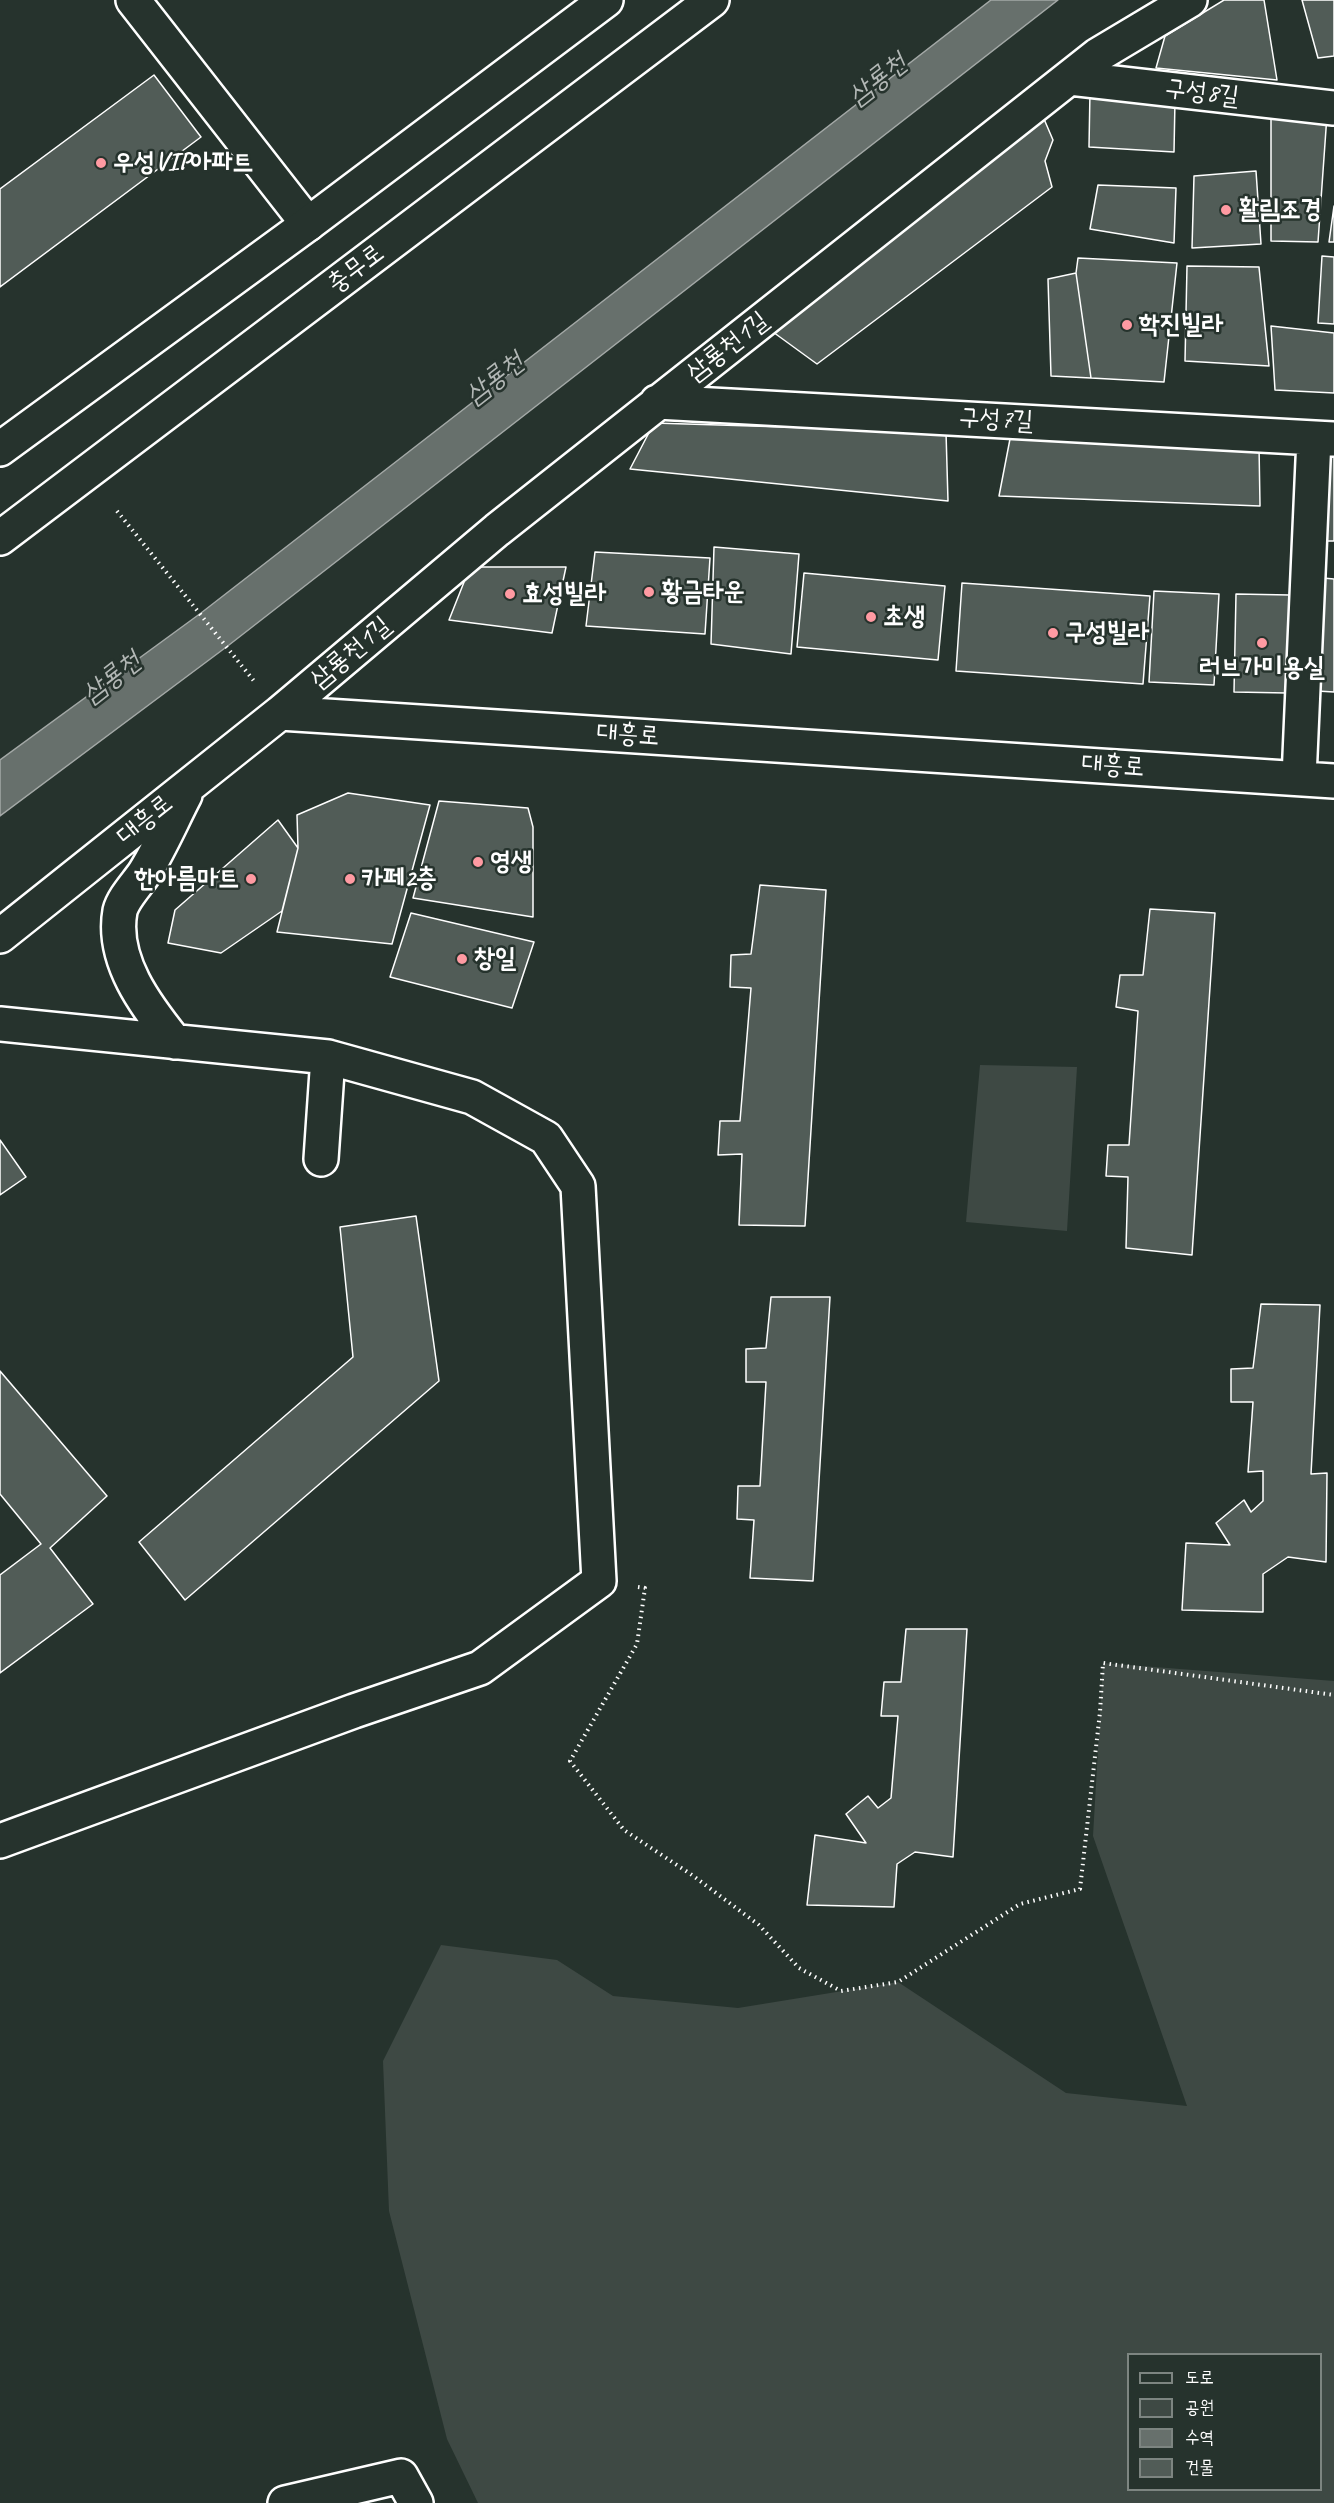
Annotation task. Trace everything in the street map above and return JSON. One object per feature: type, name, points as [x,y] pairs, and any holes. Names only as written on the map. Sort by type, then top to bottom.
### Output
[{"type":"street","points":[[133,0],[308,224]]},
{"type":"street","points":[[0,448],[308,224],[606,0]]},
{"type":"street","name":"충무로","points":[[0,538],[712,0]]},
{"type":"street","name":"삼룡천1길","points":[[280,713],[497,530],[1098,55],[1190,0]]},
{"type":"street","name":"구성8길","points":[[1070,78],[1334,108]]},
{"type":"street","name":"구성7길","points":[[657,402],[1324,438]]},
{"type":"street","points":[[1299,778],[1324,438]]},
{"type":"street","name":"대흥로","points":[[0,936],[280,713],[1334,781]]},
{"type":"street","points":[[176,1041],[153,1014],[130,975],[119,940],[120,909],[146,870],[190,784]]},
{"type":"street","points":[[0,1024],[328,1057],[472,1096],[546,1138],[578,1186],[599,1581],[480,1668],[354,1711],[0,1841]]},
{"type":"street","points":[[321,1159],[328,1057]]},
{"type":"street","points":[[285,2503],[401,2476],[416,2503]]},
{"type":"path","points":[[117,511],[280,713]]},
{"type":"path","points":[[599,1581],[645,1588],[637,1644],[570,1761],[624,1830],[692,1875],[759,1925],[799,1968],[841,1991],[898,1982],[1020,1904],[1080,1889],[1100,1712],[1103,1663],[1334,1695]]},
{"type":"green space","points":[[980,1065],[1077,1067],[1067,1231],[966,1222]]},
{"type":"green space","points":[[1103,1663],[1334,1681],[1334,2503],[478,2503],[447,2439],[389,2211],[383,2061],[441,1945],[557,1960],[613,1996],[738,2008],[898,1982],[1066,2093],[1187,2106],[1093,1836]]},
{"type":"water","points":[[991,0],[1058,0],[229,645],[0,816],[0,760],[201,613]]},
{"type":"building","points":[[1224,0],[1264,0],[1277,80],[1156,68],[1165,36]]},
{"type":"building","points":[[1302,0],[1334,0],[1334,56],[1318,58]]},
{"type":"building","name":"우성VIP아파트","points":[[154,75],[201,137],[0,287],[0,189]]},
{"type":"building","points":[[1090,91],[1175,100],[1174,152],[1089,147]]},
{"type":"building","points":[[1271,113],[1327,115],[1318,242],[1271,241]]},
{"type":"building","points":[[1044,119],[1053,140],[1045,161],[1052,187],[817,364],[773,332]]},
{"type":"building","name":"활림조경","points":[[1256,171],[1261,244],[1192,248],[1194,176]]},
{"type":"building","points":[[1098,185],[1176,188],[1174,243],[1090,229]]},
{"type":"building","points":[[1334,206],[1334,242],[1329,242]]},
{"type":"building","points":[[1322,256],[1334,257],[1334,324],[1318,323]]},
{"type":"building","name":"학진빌라","points":[[1078,258],[1177,263],[1164,382],[1091,378],[1076,273]]},
{"type":"building","points":[[1187,266],[1259,267],[1269,366],[1185,361]]},
{"type":"building","points":[[1076,273],[1091,378],[1051,376],[1048,279]]},
{"type":"building","points":[[1271,326],[1334,333],[1334,393],[1275,390]]},
{"type":"building","points":[[654,423],[946,432],[948,501],[630,469]]},
{"type":"building","points":[[1010,439],[1259,445],[1260,506],[999,496]]},
{"type":"building","points":[[1323,457],[1334,457],[1334,541],[1322,541]]},
{"type":"building","points":[[714,547],[799,554],[791,654],[711,644]]},
{"type":"building","name":"황금타운","points":[[595,552],[710,558],[705,634],[586,626]]},
{"type":"building","name":"효성빌라","points":[[470,567],[566,567],[552,633],[449,620]]},
{"type":"building","name":"초생","points":[[804,573],[945,586],[938,660],[797,647]]},
{"type":"building","points":[[1323,578],[1334,579],[1334,692],[1317,691]]},
{"type":"building","name":"구성빌라","points":[[962,583],[1150,596],[1143,684],[956,671]]},
{"type":"building","points":[[1154,591],[1219,594],[1214,685],[1149,682]]},
{"type":"building","name":"러브가미용실","points":[[1236,594],[1290,595],[1287,693],[1234,692]]},
{"type":"building","name":"카페2층","points":[[348,793],[430,805],[392,944],[277,932],[298,848],[297,815]]},
{"type":"building","name":"영생","points":[[439,801],[528,808],[533,827],[533,917],[413,898]]},
{"type":"building","name":"한아름마트","points":[[278,820],[298,848],[282,911],[221,953],[168,943],[175,910]]},
{"type":"building","points":[[760,885],[826,890],[805,1226],[739,1225],[742,1154],[718,1155],[720,1121],[740,1121],[751,988],[730,987],[731,955],[751,954]]},
{"type":"building","points":[[1150,909],[1215,913],[1192,1255],[1126,1248],[1128,1177],[1106,1176],[1108,1145],[1129,1145],[1138,1011],[1116,1007],[1120,975],[1143,975]]},
{"type":"building","name":"창일","points":[[411,913],[534,942],[512,1008],[390,977]]},
{"type":"building","points":[[0,1140],[26,1177],[0,1195]]},
{"type":"building","points":[[416,1216],[439,1381],[185,1600],[139,1542],[353,1357],[340,1227]]},
{"type":"building","points":[[771,1297],[830,1297],[813,1581],[750,1578],[754,1520],[737,1519],[738,1486],[760,1486],[766,1382],[746,1382],[746,1349],[766,1348]]},
{"type":"building","points":[[1261,1304],[1320,1305],[1311,1474],[1327,1473],[1326,1562],[1288,1557],[1263,1574],[1263,1612],[1182,1610],[1186,1543],[1230,1545],[1216,1523],[1244,1500],[1251,1512],[1263,1501],[1263,1471],[1248,1472],[1253,1402],[1231,1402],[1231,1369],[1253,1368]]},
{"type":"building","points":[[0,1371],[107,1496],[50,1548],[93,1604],[0,1673],[0,1575],[41,1544],[0,1494]]},
{"type":"building","points":[[906,1629],[967,1629],[953,1857],[915,1852],[897,1864],[894,1907],[807,1905],[815,1835],[866,1843],[846,1814],[868,1796],[878,1808],[891,1798],[898,1716],[881,1716],[884,1682],[901,1682]]},
{"type":"place","name":"우성VIP아파트","points":[[101,163]]},
{"type":"place","name":"활림조경","points":[[1226,210]]},
{"type":"place","name":"학진빌라","points":[[1127,325]]},
{"type":"place","name":"황금타운","points":[[649,592]]},
{"type":"place","name":"효성빌라","points":[[510,594]]},
{"type":"place","name":"초생","points":[[871,617]]},
{"type":"place","name":"구성빌라","points":[[1053,633]]},
{"type":"place","name":"러브가미용실","points":[[1262,643]]},
{"type":"place","name":"영생","points":[[478,862]]},
{"type":"place","name":"한아름마트","points":[[251,879]]},
{"type":"place","name":"카페2층","points":[[350,879]]},
{"type":"place","name":"창일","points":[[462,959]]},
{"type":"water label","name":"삼룡천","points":[[878,80]]},
{"type":"water label","name":"삼룡천","points":[[495,379]]},
{"type":"water label","name":"삼룡천","points":[[112,678]]}]
